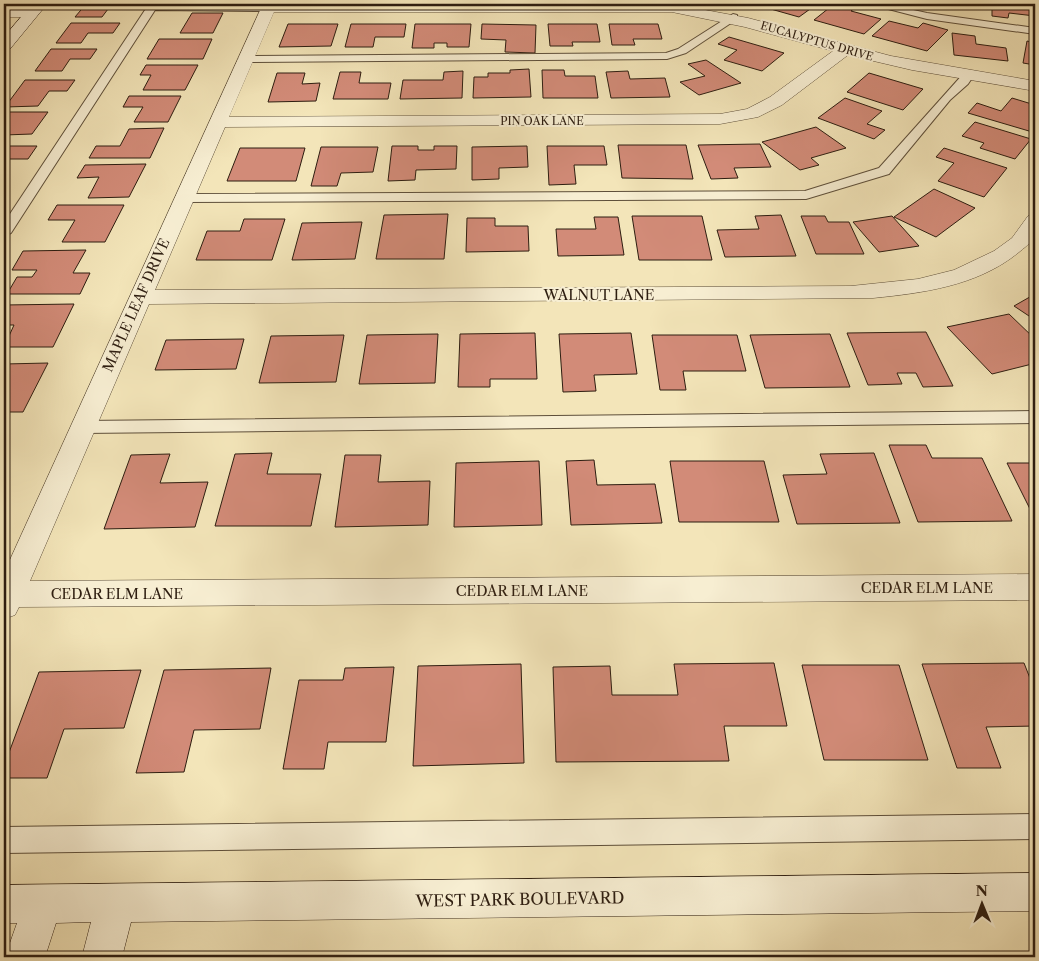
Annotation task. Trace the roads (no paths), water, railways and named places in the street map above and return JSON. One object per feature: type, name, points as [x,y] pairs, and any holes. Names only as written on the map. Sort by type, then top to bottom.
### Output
[{"type":"street","name":"EUCALYPTUS DRIVE","points":[[269,6],[709,8],[733,17],[844,48],[925,68],[1035,86]]},
{"type":"street","name":"MAPLE LEAF DRIVE","points":[[6,600],[269,6]]},
{"type":"street","points":[[4,13],[36,8]]},
{"type":"street","points":[[4,46],[36,8]]},
{"type":"street","name":"PIN OAK LANE","points":[[217,122],[720,119],[752,113],[776,101],[844,48]]},
{"type":"street","name":"WALNUT LANE","points":[[140,297],[851,293],[894,290],[947,280],[990,264],[1020,241],[1035,220]]},
{"type":"street","name":"CEDAR ELM LANE","points":[[6,600],[1035,587]]},
{"type":"street","name":"WEST PARK BOULEVARD","points":[[4,904],[1035,892]]},
{"type":"street","points":[[102,957],[116,903]]},
{"type":"street","points":[[25,957],[42,904]]},
{"type":"lane","points":[[874,4],[927,16],[1035,31]]},
{"type":"lane","points":[[4,233],[152,6],[269,6]]},
{"type":"lane","points":[[245,59],[667,56],[682,51],[733,17]]},
{"type":"lane","points":[[184,198],[806,195],[884,172],[946,98],[964,82],[968,75]]},
{"type":"lane","points":[[82,427],[1035,417]]},
{"type":"lane","points":[[4,840],[1035,826]]}]
